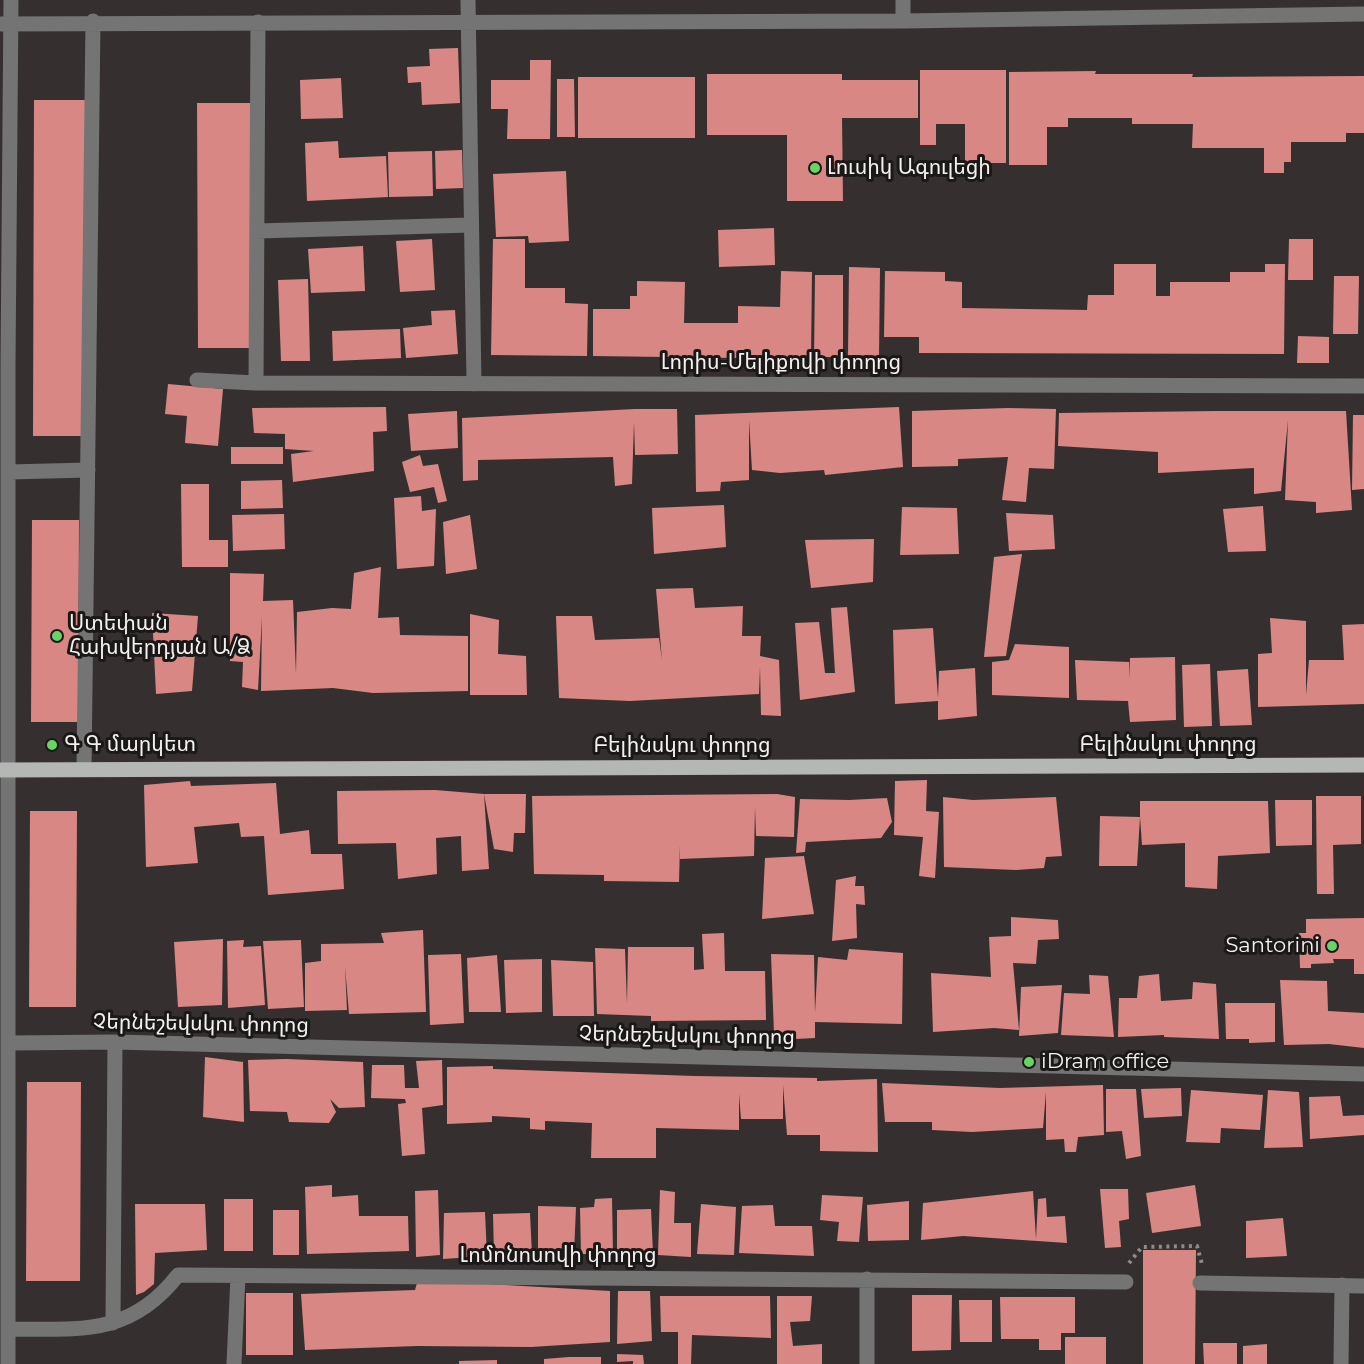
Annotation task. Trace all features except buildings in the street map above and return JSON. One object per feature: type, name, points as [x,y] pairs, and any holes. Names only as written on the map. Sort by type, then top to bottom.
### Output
[{"type":"main road","name":"Բելինսկու փողոց","points":[[4,770],[1364,765]]},
{"type":"street","points":[[8,1364],[8,1042],[4,770],[9,472],[6,24],[11,0]]},
{"type":"street","points":[[468,0],[474,384]]},
{"type":"street","points":[[903,0],[903,21]]},
{"type":"street","points":[[6,24],[93,21],[903,21],[1364,14]]},
{"type":"street","points":[[84,769],[93,21]]},
{"type":"street","points":[[256,383],[258,22]]},
{"type":"street","points":[[257,231],[471,225]]},
{"type":"street","name":"Լորիս-Մելիքովի փողոց","points":[[197,380],[256,383],[1364,386]]},
{"type":"street","points":[[9,472],[88,470]]},
{"type":"street","name":"Չերնեշեվսկու փողոց","points":[[8,1042],[115,1042],[1364,1074]]},
{"type":"street","points":[[113,1323],[115,1042]]},
{"type":"street","name":"Լոմոնոսովի փողոց","points":[[8,1329],[93,1329],[113,1323],[139,1310],[166,1290],[178,1275],[1120,1282]]},
{"type":"street","points":[[234,1364],[238,1276]]},
{"type":"street","points":[[867,1279],[867,1364]]},
{"type":"street","points":[[1204,1283],[1364,1286]]},
{"type":"street","points":[[1341,1364],[1342,1285]]},
{"type":"path","points":[[1120,1282],[1142,1247],[1197,1246],[1204,1283]]},
{"type":"place","name":"Լուսիկ Ագուլեցի","points":[[815,168]]},
{"type":"place","name":"Ստեփան Հախվերդյան Ա/Ձ","points":[[57,636]]},
{"type":"place","name":"Գ Գ մարկետ","points":[[52,745]]},
{"type":"place","name":"Santorini","points":[[1332,946]]},
{"type":"place","name":"iDram office","points":[[1029,1062]]}]
